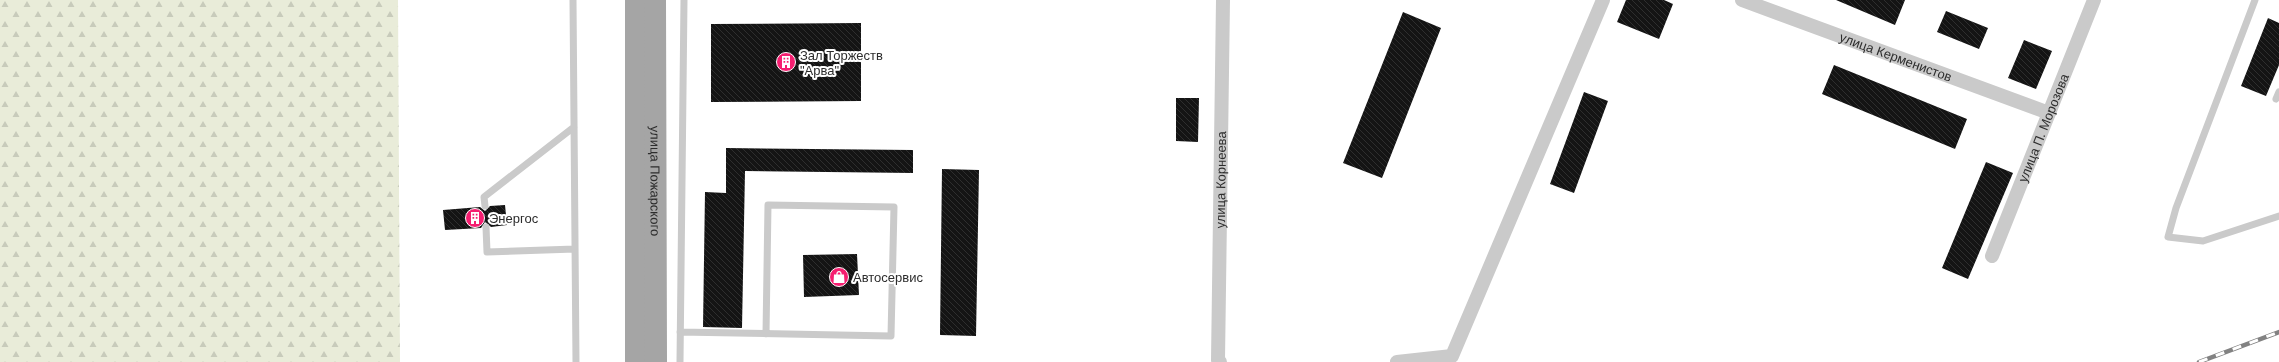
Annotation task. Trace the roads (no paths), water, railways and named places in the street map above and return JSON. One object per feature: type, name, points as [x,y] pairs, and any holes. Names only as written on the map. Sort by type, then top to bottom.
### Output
[{"type":"main road","name":"улица Пожарского","points":[[636,0],[636,362]]},
{"type":"main road","name":"улица Пожарского","points":[[655,0],[656,362]]},
{"type":"street","name":"улица Корнеева","points":[[1219,361],[1223,0]]},
{"type":"street","points":[[1397,362],[1452,356],[1603,0]]},
{"type":"street","name":"улица Керменистов","points":[[1742,0],[2049,113]]},
{"type":"street","name":"улица П. Морозова","points":[[1992,256],[2094,0]]},
{"type":"lane","points":[[573,0],[576,362]]},
{"type":"lane","points":[[680,362],[684,0]]},
{"type":"lane","points":[[2255,0],[2176,208],[2168,237],[2203,241],[2279,216]]},
{"type":"lane","points":[[2276,99],[2279,92]]},
{"type":"lane","points":[[484,206],[484,197],[574,127]]},
{"type":"lane","points":[[680,332],[766,334],[891,336],[894,207],[768,205],[766,334]]},
{"type":"lane","points":[[486,227],[487,252],[575,249]]},
{"type":"railway","points":[[2199,362],[2279,332]]},
{"type":"place","name":"Зал Торжеств \"Арва\"","points":[[786,62]]},
{"type":"place","name":"Энергос","points":[[475,218]]},
{"type":"place","name":"Автосервис","points":[[839,277]]}]
